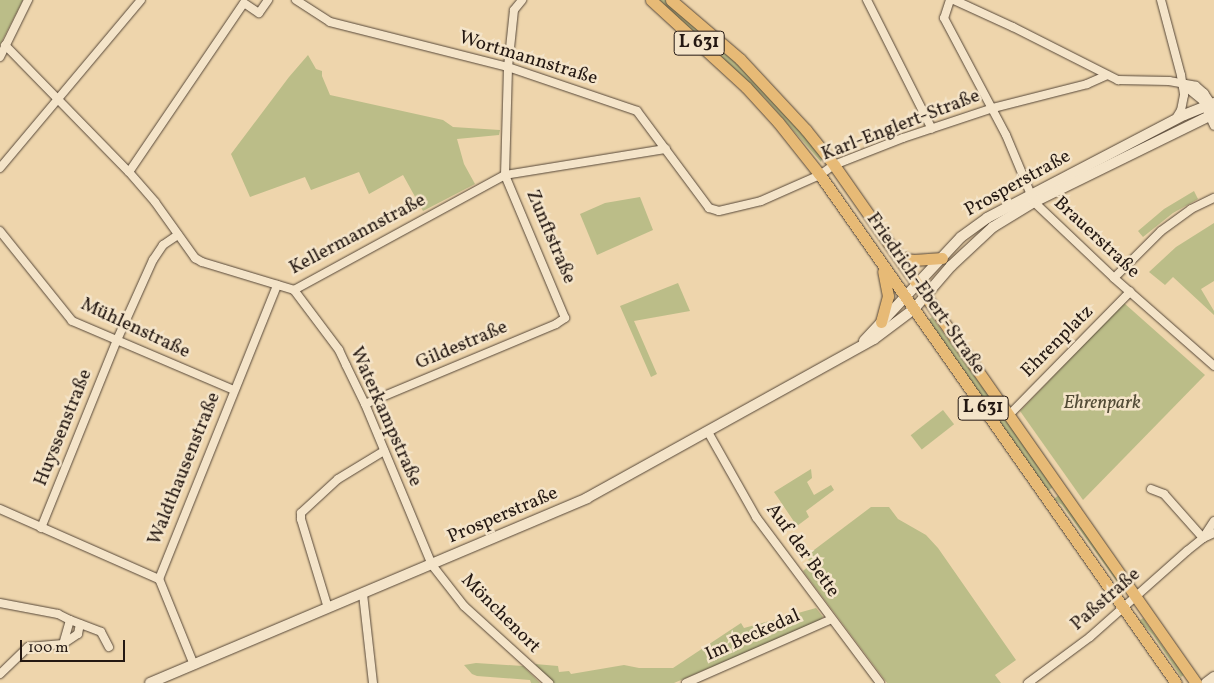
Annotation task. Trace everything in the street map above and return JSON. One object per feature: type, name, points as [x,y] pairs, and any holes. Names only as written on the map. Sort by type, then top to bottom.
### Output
[{"type":"main road","name":"Friedrich-Ebert-Straße","points":[[650,0],[746,87],[778,122],[820,175],[1176,683]]},
{"type":"main road","name":"Friedrich-Ebert-Straße","points":[[671,0],[740,59],[806,130],[834,166],[1196,683]]},
{"type":"main road","name":"Prosperstraße","points":[[150,683],[588,498],[874,340],[914,309],[951,266],[976,241],[1032,198],[1175,120],[1211,108]]},
{"type":"main road","name":"Prosperstraße","points":[[854,350],[906,298],[961,237],[987,218],[1032,198],[1211,108]]},
{"type":"main road","points":[[896,253],[905,259],[914,260],[942,258]]},
{"type":"main road","points":[[880,259],[888,296],[881,322]]},
{"type":"main road","points":[[1206,683],[1214,677]]},
{"type":"street","points":[[0,56],[28,0]]},
{"type":"street","points":[[0,168],[141,0]]},
{"type":"street","points":[[129,172],[241,2],[259,13],[268,0]]},
{"type":"street","name":"Wortmannstraße","points":[[296,0],[330,22],[508,67],[637,111],[709,208]]},
{"type":"street","points":[[505,175],[508,67],[514,10],[522,0]]},
{"type":"street","points":[[867,0],[932,129]]},
{"type":"street","name":"Brauerstraße","points":[[950,0],[944,18],[993,108],[1032,198],[1114,278],[1214,366]]},
{"type":"street","points":[[954,0],[964,2],[1107,75],[1126,81],[1181,82],[1211,108],[1214,126]]},
{"type":"street","points":[[1160,0],[1181,75],[1183,102],[1175,120]]},
{"type":"street","name":"Kellermannstraße","points":[[5,45],[129,172],[155,202],[198,261],[294,290],[505,175],[666,149]]},
{"type":"street","name":"Karl-Englert-Straße","points":[[709,208],[719,211],[729,210],[761,201],[820,175],[834,166],[932,129],[993,108],[1087,84],[1107,75]]},
{"type":"street","name":"Zunftstraße","points":[[505,175],[564,313]]},
{"type":"street","points":[[1114,278],[1161,231],[1184,214],[1214,198]]},
{"type":"street","name":"Mühlenstraße","points":[[0,231],[72,321],[234,390]]},
{"type":"street","name":"Huyssenstraße","points":[[41,528],[117,340],[153,260],[164,246],[178,235]]},
{"type":"street","name":"Waldthausenstraße","points":[[159,579],[277,285]]},
{"type":"street","name":"Waterkampstraße","points":[[294,290],[339,350],[365,404],[432,565]]},
{"type":"street","name":"Ehrenplatz","points":[[1009,415],[1130,292]]},
{"type":"street","name":"Gildestraße","points":[[365,404],[556,324],[564,320],[564,313]]},
{"type":"street","name":"Auf der Bette","points":[[708,432],[756,517],[880,683]]},
{"type":"street","points":[[328,608],[301,513],[338,479],[384,451]]},
{"type":"street","points":[[1151,489],[1164,494],[1203,538]]},
{"type":"street","points":[[0,510],[159,579],[194,665]]},
{"type":"street","name":"Paßstraße","points":[[1028,683],[1090,637],[1203,538],[1214,521]]},
{"type":"street","name":"Paßstraße","points":[[1203,538],[1214,533]]},
{"type":"street","name":"Mönchenort","points":[[432,565],[464,606],[549,683]]},
{"type":"street","points":[[362,594],[373,683]]},
{"type":"street","points":[[0,602],[58,614],[101,632],[109,647]]},
{"type":"street","name":"Im Beckedal","points":[[686,683],[832,619]]},
{"type":"street","points":[[63,644],[70,620]]},
{"type":"street","points":[[1,670],[28,647],[63,644],[78,634],[80,624]]},
{"type":"green space","points":[[0,0],[23,0],[0,45]]},
{"type":"green space","points":[[657,0],[665,0],[682,13],[769,94],[822,157],[821,162],[764,97]]},
{"type":"green space","points":[[308,55],[316,69],[322,71],[322,76],[330,95],[443,120],[453,127],[500,130],[499,135],[457,139],[464,164],[475,184],[423,211],[403,175],[369,194],[359,172],[311,190],[305,177],[250,197],[231,154]]},
{"type":"green space","points":[[1194,191],[1198,199],[1173,213],[1143,237],[1138,231],[1164,209]]},
{"type":"green space","points":[[640,197],[653,230],[597,255],[580,214],[605,203]]},
{"type":"green space","points":[[1214,223],[1214,281],[1201,289],[1214,311],[1214,315],[1173,277],[1165,285],[1149,272],[1176,247]]},
{"type":"green space","points":[[678,283],[690,311],[634,321],[657,374],[651,377],[620,306]]},
{"type":"green space","name":"Ehrenpark","points":[[1124,303],[1205,375],[1083,500],[1020,411]]},
{"type":"green space","points":[[932,317],[1054,486],[1048,491],[927,321]]},
{"type":"green space","points":[[943,410],[954,424],[922,449],[911,435]]},
{"type":"green space","points":[[811,469],[812,478],[807,482],[814,495],[831,485],[834,490],[806,511],[809,517],[797,526],[774,492]]},
{"type":"green space","points":[[1060,494],[1127,592],[1125,593],[1062,505],[1054,499]]},
{"type":"green space","points":[[871,507],[889,507],[898,519],[926,535],[938,548],[1016,660],[995,675],[1001,683],[887,683],[803,571],[811,564],[806,556]]},
{"type":"green space","points":[[816,608],[823,617],[820,621],[674,683],[553,683],[535,664],[558,666],[559,672],[569,671],[571,674],[624,665],[639,668],[673,668],[741,623],[744,628]]},
{"type":"green space","points":[[1143,618],[1171,658],[1185,674],[1181,677],[1153,635],[1139,621]]},
{"type":"green space","points":[[476,663],[523,666],[540,683],[531,683],[530,680],[477,676],[472,674],[464,665]]}]
